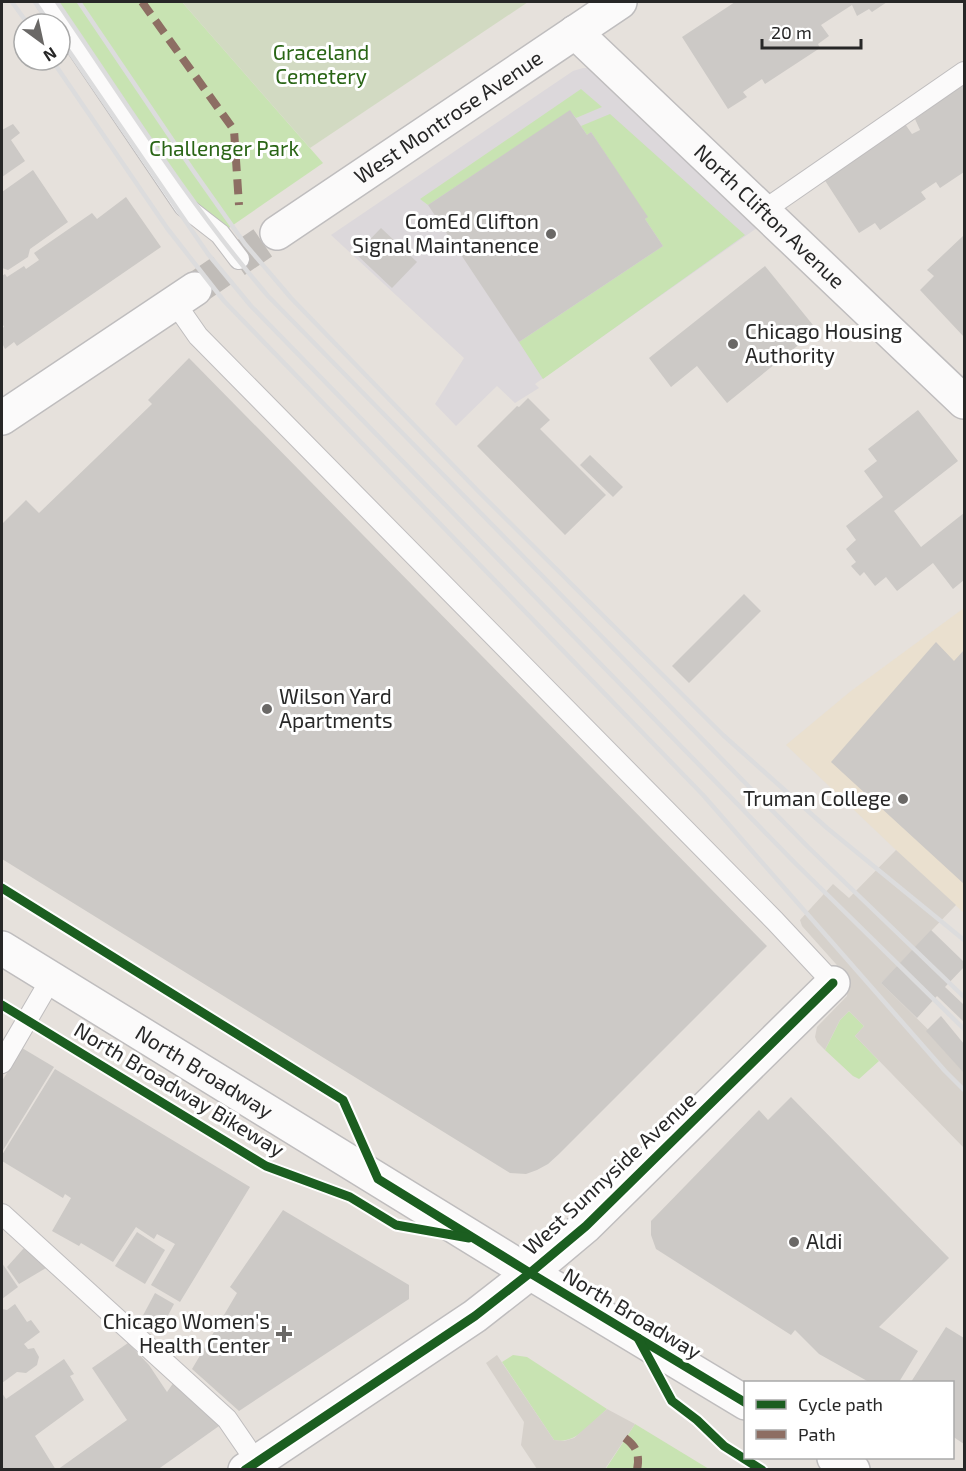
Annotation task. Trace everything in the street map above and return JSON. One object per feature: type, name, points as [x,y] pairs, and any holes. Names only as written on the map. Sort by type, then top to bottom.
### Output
[{"type":"main road","name":"West Montrose Avenue","points":[[277,233],[620,2]]},
{"type":"main road","name":"North Clifton Avenue","points":[[575,32],[964,402]]},
{"type":"main road","points":[[2,418],[185,296]]},
{"type":"main road","name":"North Broadway","points":[[2,948],[744,1402]]},
{"type":"main road","name":"West Sunnyside Avenue","points":[[255,1467],[475,1316],[530,1273],[586,1226],[833,983]]},
{"type":"main road","points":[[836,1459],[853,1470]]},
{"type":"lane","points":[[46,2],[184,206],[220,234],[239,259]]},
{"type":"lane","points":[[763,211],[964,72]]},
{"type":"lane","points":[[185,296],[198,336],[775,921],[833,983]]},
{"type":"lane","points":[[2,1063],[51,979]]},
{"type":"lane","points":[[2,1214],[227,1419],[255,1467]]},
{"type":"shaded area","points":[[588,68],[595,73],[764,223],[535,384],[539,388],[515,403],[497,386],[456,426],[435,404],[464,358],[331,235],[573,71]]},
{"type":"shaded area","name":"Truman College","points":[[964,608],[964,913],[786,745],[851,691]]},
{"type":"shaded area","points":[[896,850],[956,905],[881,983],[964,1065],[964,1148],[855,1036],[864,1026],[849,1011],[840,1020],[825,1050],[815,1037],[817,1027],[847,996],[848,986],[844,973],[802,926],[800,920],[833,884],[849,898]]},
{"type":"shaded area","points":[[497,1355],[554,1440],[564,1441],[574,1438],[607,1409],[635,1424],[605,1469],[537,1469],[521,1445],[524,1422],[486,1363]]},
{"type":"green space","name":"Challenger Park","points":[[46,2],[182,2],[323,163],[220,234],[207,226],[72,38],[72,12],[53,12]]},
{"type":"green space","name":"Graceland Cemetery","points":[[182,2],[528,2],[310,148]]},
{"type":"green space","points":[[581,89],[602,107],[576,118],[570,111],[428,205],[420,199]]},
{"type":"green space","points":[[610,114],[745,235],[543,379],[519,342],[663,246],[645,219],[647,217],[591,132],[587,135],[581,126]]},
{"type":"green space","points":[[849,1011],[864,1026],[855,1036],[879,1061],[859,1079],[825,1050],[840,1020]]},
{"type":"green space","points":[[513,1355],[527,1357],[607,1409],[576,1436],[562,1441],[554,1440],[502,1362]]},
{"type":"green space","points":[[635,1424],[709,1469],[605,1470]]},
{"type":"building","points":[[735,2],[887,2],[872,12],[869,9],[857,16],[852,5],[821,25],[829,36],[818,44],[820,48],[765,84],[762,79],[743,92],[747,97],[728,109],[682,37]]},
{"type":"building","points":[[964,84],[964,172],[940,188],[936,182],[921,192],[926,199],[880,230],[875,223],[859,233],[824,179],[905,124],[912,134],[920,130],[915,119]]},
{"type":"building","name":"ComEd Clifton Signal Maintanence","points":[[570,110],[587,135],[591,132],[648,217],[645,219],[663,246],[519,342],[428,205]]},
{"type":"building","points":[[13,124],[20,133],[11,140],[25,161],[2,177],[2,130]]},
{"type":"building","points":[[33,170],[68,222],[30,249],[28,257],[8,270],[2,268],[2,192]]},
{"type":"building","points":[[126,197],[161,247],[17,346],[14,342],[5,349],[2,343],[2,328],[4,327],[2,323],[2,276],[5,274],[7,277],[24,266],[26,269],[39,260],[34,253],[92,213],[97,219]]},
{"type":"building","points":[[381,228],[417,262],[392,288],[356,254]]},
{"type":"building","points":[[963,236],[964,337],[920,290],[934,276],[927,270]]},
{"type":"building","name":"Chicago Housing Authority","points":[[765,266],[817,330],[727,403],[697,366],[671,387],[649,358]]},
{"type":"building","name":"Wilson Yard Apartments","points":[[189,358],[767,946],[559,1154],[537,1170],[526,1174],[510,1173],[2,859],[2,524],[26,500],[39,513],[152,404],[148,400]]},
{"type":"building","points":[[528,398],[550,420],[540,429],[606,495],[565,535],[477,446]]},
{"type":"building","points":[[918,410],[958,461],[894,511],[921,547],[964,513],[964,580],[953,589],[933,563],[897,591],[886,577],[875,586],[864,572],[860,576],[851,566],[856,562],[846,549],[856,540],[846,526],[883,497],[864,471],[877,461],[868,449]]},
{"type":"building","points":[[590,455],[623,487],[613,497],[580,465]]},
{"type":"building","points":[[744,594],[761,611],[689,683],[672,666]]},
{"type":"building","name":"Truman College","points":[[936,642],[954,661],[964,650],[964,884],[831,762]]},
{"type":"building","points":[[931,930],[964,962],[964,967],[945,987],[964,1005],[964,1022],[937,996],[917,1018],[881,983]]},
{"type":"building","points":[[941,1016],[964,1044],[964,1073],[926,1031]]},
{"type":"building","points":[[22,1048],[54,1067],[2,1152],[2,1081]]},
{"type":"building","points":[[55,1069],[250,1187],[180,1302],[151,1285],[175,1244],[157,1234],[154,1239],[136,1227],[113,1262],[81,1243],[79,1246],[52,1231],[71,1198],[65,1194],[63,1198],[2,1161],[2,1155]]},
{"type":"building","name":"Aldi","points":[[791,1097],[949,1258],[879,1327],[918,1351],[900,1381],[867,1381],[819,1354],[795,1330],[791,1335],[656,1249],[651,1235],[651,1221],[759,1110],[768,1120]]},
{"type":"building","name":"Chicago Women's Health Center","points":[[283,1210],[409,1285],[409,1299],[239,1411],[192,1369],[237,1293],[230,1287]]},
{"type":"building","points":[[137,1232],[165,1250],[145,1284],[115,1266]]},
{"type":"building","points":[[24,1248],[46,1268],[19,1284],[7,1267]]},
{"type":"building","points":[[2,1263],[18,1287],[2,1299]]},
{"type":"building","points":[[155,1293],[174,1304],[160,1331],[140,1321]]},
{"type":"building","points":[[15,1304],[27,1322],[31,1320],[40,1332],[24,1344],[28,1349],[34,1348],[39,1357],[37,1365],[26,1373],[17,1372],[2,1383],[2,1309],[7,1310]]},
{"type":"building","points":[[946,1327],[964,1338],[964,1444],[954,1437],[954,1381],[912,1381]]},
{"type":"building","points":[[128,1343],[149,1365],[167,1392],[174,1382],[219,1426],[157,1470],[57,1470],[127,1420],[92,1368]]},
{"type":"building","points":[[64,1359],[74,1374],[70,1376],[84,1400],[35,1436],[56,1470],[2,1470],[2,1393],[6,1399]]},
{"type":"tunnel","points":[[195,289],[277,233]]},
{"type":"railway","points":[[12,2],[19,12]]},
{"type":"railway","points":[[35,2],[42,12]]},
{"type":"railway","points":[[57,2],[184,189],[268,296],[808,847],[964,997]]},
{"type":"railway","points":[[79,2],[245,244],[291,298],[479,492],[723,735],[827,828],[964,940]]},
{"type":"railway","points":[[72,56],[208,254],[251,306],[794,862],[964,1029]]},
{"type":"railway","points":[[60,72],[167,228],[224,301],[703,795],[964,1090]]},
{"type":"marked path","points":[[142,2],[234,130],[239,205]]},
{"type":"marked path","points":[[625,1438],[637,1452],[637,1470]]},
{"type":"cycle path","points":[[2,888],[343,1100],[378,1179],[744,1402]]},
{"type":"cycle path","points":[[245,1470],[475,1316],[530,1273],[586,1226],[833,983]]},
{"type":"cycle path","name":"North Broadway Bikeway","points":[[2,1005],[266,1166],[350,1197],[396,1225],[469,1238]]},
{"type":"cycle path","points":[[638,1338],[672,1401],[697,1420],[724,1446],[744,1459]]},
{"type":"cycle path","points":[[745,1459],[762,1470]]},
{"type":"place","name":"ComEd Clifton Signal Maintanence","points":[[551,234]]},
{"type":"place","name":"Chicago Housing Authority","points":[[733,344]]},
{"type":"place","name":"Wilson Yard Apartments","points":[[267,709]]},
{"type":"place","name":"Truman College","points":[[903,799]]},
{"type":"place","name":"Aldi","points":[[794,1242]]},
{"type":"place","name":"Chicago Women's Health Center","points":[[284,1334]]}]
